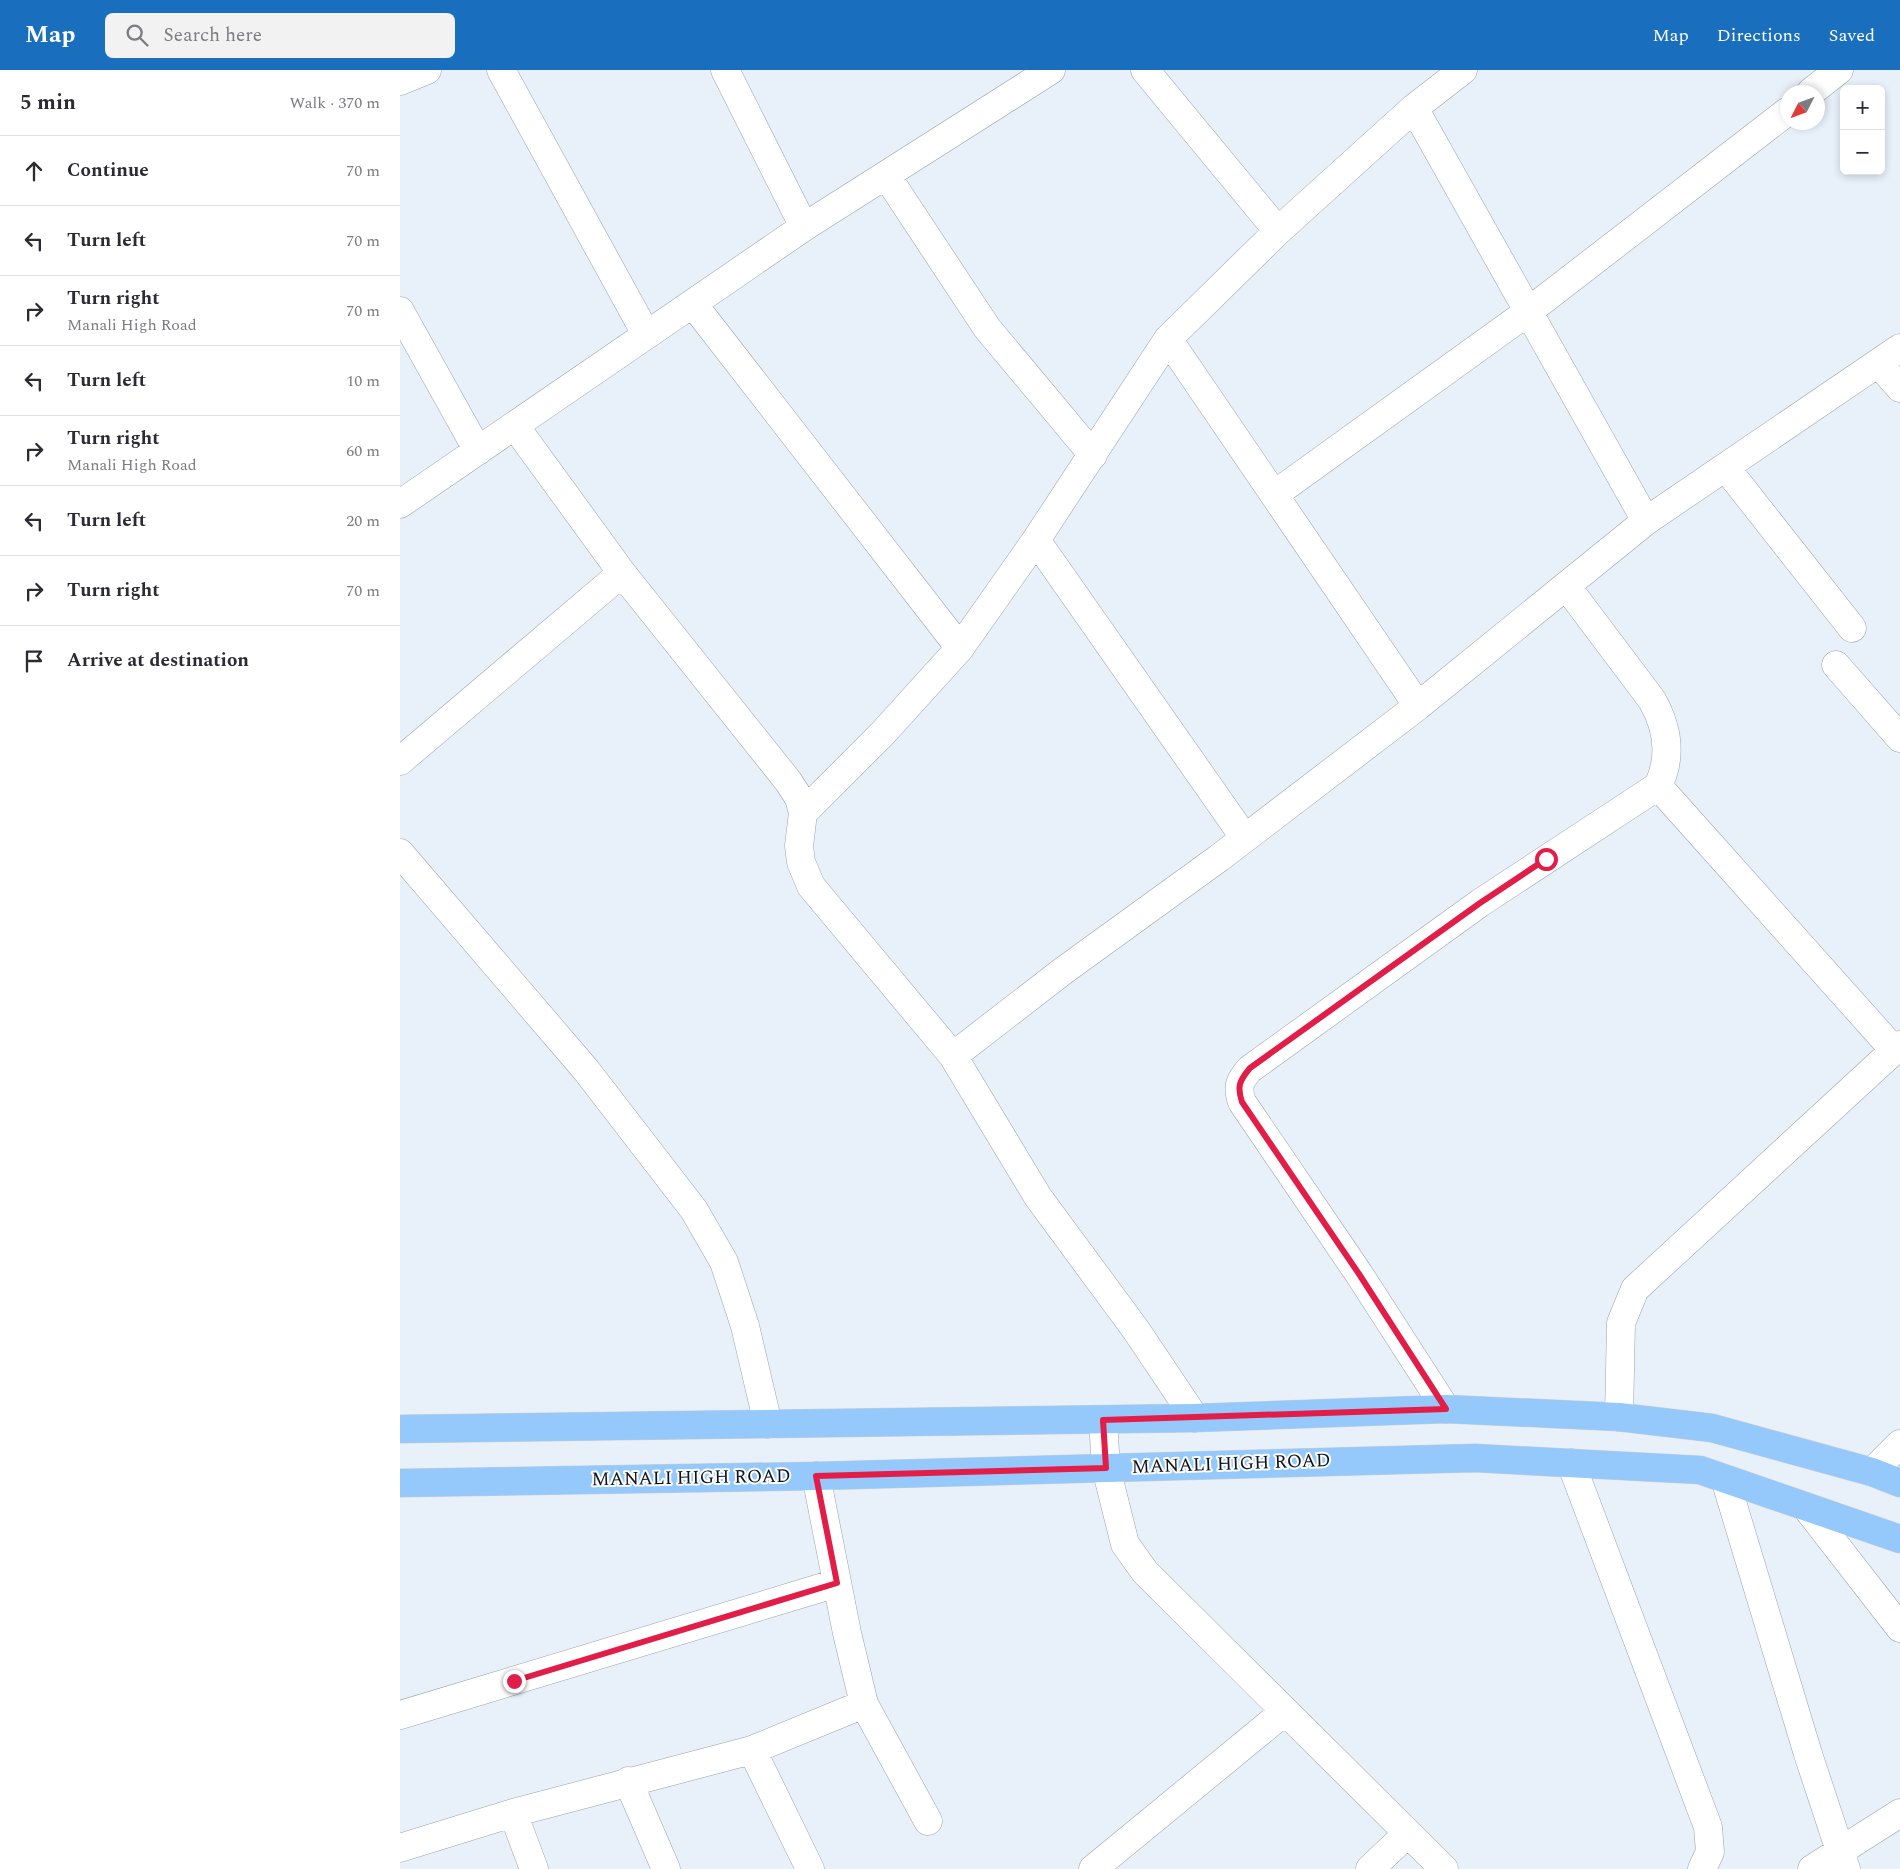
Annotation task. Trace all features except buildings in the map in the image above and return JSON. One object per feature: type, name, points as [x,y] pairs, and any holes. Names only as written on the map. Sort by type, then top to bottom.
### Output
[{"type":"main road","points":[[400,1428],[1103,1420],[1446,1409],[1618,1417],[1712,1428],[1872,1472],[1900,1482]]},
{"type":"main road","name":"MANALI HIGH ROAD","points":[[400,1483],[816,1476],[1475,1458],[1700,1470],[1900,1539]]},
{"type":"street","points":[[400,82],[427,70]]},
{"type":"street","points":[[501,70],[646,334]]},
{"type":"street","points":[[726,70],[804,228]]},
{"type":"street","points":[[400,504],[646,334],[804,228],[1051,70]]},
{"type":"street","points":[[1145,70],[1278,231]]},
{"type":"street","points":[[803,813],[883,733],[960,648],[1036,540],[1168,339],[1278,231],[1414,108],[1463,70]]},
{"type":"street","points":[[1820,85],[1839,70]]},
{"type":"street","points":[[1414,108],[1646,521]]},
{"type":"street","points":[[1275,494],[1529,311],[1780,117]]},
{"type":"street","points":[[886,176],[987,328],[1093,455]]},
{"type":"street","points":[[693,304],[960,648]]},
{"type":"street","points":[[400,311],[478,451]]},
{"type":"street","points":[[1168,339],[1418,706]]},
{"type":"street","points":[[952,1056],[1418,706],[1646,521],[1900,348]]},
{"type":"street","points":[[1878,363],[1900,388]]},
{"type":"street","points":[[515,426],[622,573],[788,781],[799,798],[803,813],[798,846],[801,862],[811,886],[952,1056],[1038,1197],[1136,1330],[1195,1418]]},
{"type":"street","points":[[1726,468],[1852,628]]},
{"type":"street","points":[[1036,540],[1244,837]]},
{"type":"street","points":[[400,761],[622,573]]},
{"type":"street","points":[[1446,1409],[1359,1274],[1242,1102],[1238,1090],[1240,1080],[1250,1068],[1480,903],[1658,786],[1665,771],[1667,741],[1662,718],[1652,700],[1567,587]]},
{"type":"street","points":[[1836,665],[1900,738]]},
{"type":"street","points":[[1618,1417],[1621,1323],[1635,1289],[1897,1047],[1658,786]]},
{"type":"street","points":[[400,853],[586,1070],[694,1210],[724,1262],[745,1326],[768,1424]]},
{"type":"street","points":[[1103,1420],[1106,1468],[1125,1544],[1144,1572],[1444,1869]]},
{"type":"street","points":[[1872,1472],[1900,1444]]},
{"type":"street","points":[[1571,1463],[1708,1827],[1710,1867]]},
{"type":"street","points":[[816,1476],[864,1704],[928,1821]]},
{"type":"street","points":[[1725,1479],[1808,1754],[1843,1860]]},
{"type":"street","points":[[1806,1507],[1900,1628]]},
{"type":"street","points":[[400,1715],[837,1583]]},
{"type":"street","points":[[400,1848],[513,1813],[628,1781],[752,1750],[864,1704]]},
{"type":"street","points":[[1093,1869],[1284,1712]]},
{"type":"street","points":[[752,1750],[810,1869]]},
{"type":"street","points":[[628,1781],[666,1869]]},
{"type":"street","points":[[513,1813],[534,1869]]},
{"type":"street","points":[[1812,1869],[1843,1860],[1900,1813]]},
{"type":"street","points":[[1370,1869],[1408,1833]]},
{"type":"route","points":[[514,1681],[837,1583],[816,1476],[1106,1468],[1103,1420],[1446,1409],[1359,1274],[1242,1102],[1238,1090],[1240,1080],[1250,1068],[1480,903],[1546,859]]}]
